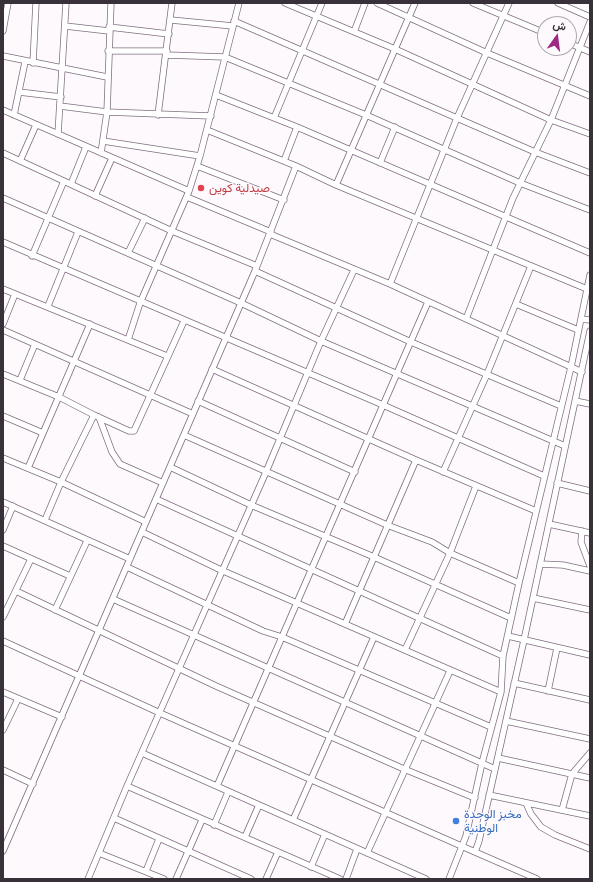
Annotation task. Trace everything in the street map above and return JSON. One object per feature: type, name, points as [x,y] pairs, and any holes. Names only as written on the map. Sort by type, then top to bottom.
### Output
[{"type":"street","points":[[3,31],[8,3]]},
{"type":"street","points":[[33,63],[36,3]]},
{"type":"street","points":[[58,134],[66,3]]},
{"type":"street","points":[[101,153],[107,112],[107,77],[111,3]]},
{"type":"street","points":[[158,114],[167,53],[172,3]]},
{"type":"street","points":[[128,340],[140,303],[189,191],[211,116],[239,3]]},
{"type":"street","points":[[285,3],[395,49],[551,120],[590,134]]},
{"type":"street","points":[[274,118],[322,3]]},
{"type":"street","points":[[354,32],[365,3]]},
{"type":"street","points":[[377,3],[487,53],[590,96]]},
{"type":"street","points":[[336,185],[414,3]]},
{"type":"street","points":[[473,3],[537,30]]},
{"type":"street","points":[[390,284],[418,219],[430,184],[457,118],[509,3]]},
{"type":"street","points":[[558,3],[590,17]]},
{"type":"street","points":[[171,20],[234,24],[303,49],[535,152],[590,173]]},
{"type":"street","points":[[466,319],[520,183],[551,120],[590,22]]},
{"type":"street","points":[[65,26],[169,34]]},
{"type":"street","points":[[579,48],[590,52]]},
{"type":"street","points":[[108,51],[167,53],[225,58],[366,114],[520,183],[590,210]]},
{"type":"street","points":[[3,56],[25,62],[107,77]]},
{"type":"street","points":[[14,115],[25,62]]},
{"type":"street","points":[[19,92],[61,97]]},
{"type":"street","points":[[216,94],[507,216],[590,253]]},
{"type":"street","points":[[60,106],[107,112],[211,116]]},
{"type":"street","points":[[3,110],[189,191]]},
{"type":"street","points":[[20,161],[36,125]]},
{"type":"street","points":[[284,161],[297,127]]},
{"type":"street","points":[[380,163],[395,127]]},
{"type":"street","points":[[207,130],[587,289]]},
{"type":"street","points":[[103,141],[200,156]]},
{"type":"street","points":[[71,184],[86,146]]},
{"type":"street","points":[[4,154],[412,342],[561,406]]},
{"type":"street","points":[[95,196],[112,158]]},
{"type":"street","points":[[197,166],[284,200]]},
{"type":"street","points":[[3,850],[256,269],[296,166]]},
{"type":"street","points":[[32,256],[64,181]]},
{"type":"street","points":[[186,197],[354,270],[390,284],[582,372]]},
{"type":"street","points":[[3,198],[78,232],[157,265],[321,341],[565,446]]},
{"type":"street","points":[[128,253],[145,218]]},
{"type":"street","points":[[48,306],[78,232]]},
{"type":"street","points":[[3,242],[140,303],[383,405],[544,476]]},
{"type":"street","points":[[443,472],[457,438],[488,374],[531,266]]},
{"type":"street","points":[[88,879],[127,786],[208,604],[221,570],[266,472],[321,341],[354,270]]},
{"type":"street","points":[[449,879],[462,847],[501,692],[503,656],[552,440],[571,367],[590,275]]},
{"type":"street","points":[[3,289],[48,306],[167,356]]},
{"type":"street","points":[[3,324],[14,294]]},
{"type":"street","points":[[217,786],[255,703],[296,603],[370,439],[383,405],[412,342],[428,302]]},
{"type":"street","points":[[516,304],[578,330]]},
{"type":"street","points":[[581,319],[590,320]]},
{"type":"street","points":[[3,374],[59,397],[132,432],[184,321]]},
{"type":"street","points":[[28,468],[90,324]]},
{"type":"street","points":[[3,330],[193,414]]},
{"type":"street","points":[[475,852],[498,758],[590,331]]},
{"type":"street","points":[[20,380],[35,344]]},
{"type":"street","points":[[212,369],[443,472],[536,511]]},
{"type":"street","points":[[198,401],[355,472]]},
{"type":"street","points":[[575,401],[590,404]]},
{"type":"street","points":[[3,416],[43,433]]},
{"type":"street","points":[[45,520],[61,482],[97,416]]},
{"type":"street","points":[[97,416],[112,452],[120,464],[163,483]]},
{"type":"street","points":[[184,435],[387,525],[432,542],[450,552],[519,583]]},
{"type":"street","points":[[3,458],[61,482],[146,522]]},
{"type":"street","points":[[345,624],[416,460]]},
{"type":"street","points":[[170,467],[251,505],[512,618]]},
{"type":"street","points":[[557,483],[590,491]]},
{"type":"street","points":[[405,650],[450,552],[476,486]]},
{"type":"street","points":[[156,499],[311,570],[421,617],[503,656]]},
{"type":"street","points":[[3,502],[130,559]]},
{"type":"street","points":[[3,530],[13,506]]},
{"type":"street","points":[[549,524],[590,533]]},
{"type":"street","points":[[582,531],[581,542],[590,566]]},
{"type":"street","points":[[142,532],[221,570],[501,692]]},
{"type":"street","points":[[55,610],[87,541]]},
{"type":"street","points":[[3,546],[70,576]]},
{"type":"street","points":[[3,617],[31,559]]},
{"type":"street","points":[[540,564],[563,565],[590,571]]},
{"type":"street","points":[[127,567],[263,631],[282,636],[491,727]]},
{"type":"street","points":[[16,591],[255,703],[404,769],[475,798]]},
{"type":"street","points":[[113,598],[194,636],[495,769]]},
{"type":"street","points":[[533,598],[590,610]]},
{"type":"street","points":[[508,636],[557,648],[590,654]]},
{"type":"street","points":[[292,820],[331,736],[374,637]]},
{"type":"street","points":[[3,641],[160,713],[537,879]]},
{"type":"street","points":[[548,691],[557,648]]},
{"type":"street","points":[[367,853],[419,735],[450,671]]},
{"type":"street","points":[[514,684],[590,700]]},
{"type":"street","points":[[3,692],[62,717]]},
{"type":"street","points":[[3,730],[18,699]]},
{"type":"street","points":[[506,721],[590,740]]},
{"type":"street","points":[[142,752],[228,792],[426,879]]},
{"type":"street","points":[[562,810],[572,774],[590,754]]},
{"type":"street","points":[[498,758],[590,778]]},
{"type":"street","points":[[3,770],[33,784]]},
{"type":"street","points":[[127,786],[340,879]]},
{"type":"street","points":[[214,825],[228,792]]},
{"type":"street","points":[[489,795],[590,816]]},
{"type":"street","points":[[526,803],[531,814],[541,827],[590,848]]},
{"type":"street","points":[[245,837],[259,805]]},
{"type":"street","points":[[114,818],[251,879]]},
{"type":"street","points":[[176,879],[202,820]]},
{"type":"street","points":[[311,867],[325,834]]},
{"type":"street","points":[[146,871],[159,839]]},
{"type":"street","points":[[346,879],[357,849]]},
{"type":"street","points":[[266,879],[278,852]]},
{"type":"street","points":[[99,853],[164,879]]},
{"type":"place","name":"صيدلية كوين","points":[[201,188]]},
{"type":"place","name":"مخبز الوحدة الوطنية","points":[[456,821]]}]
